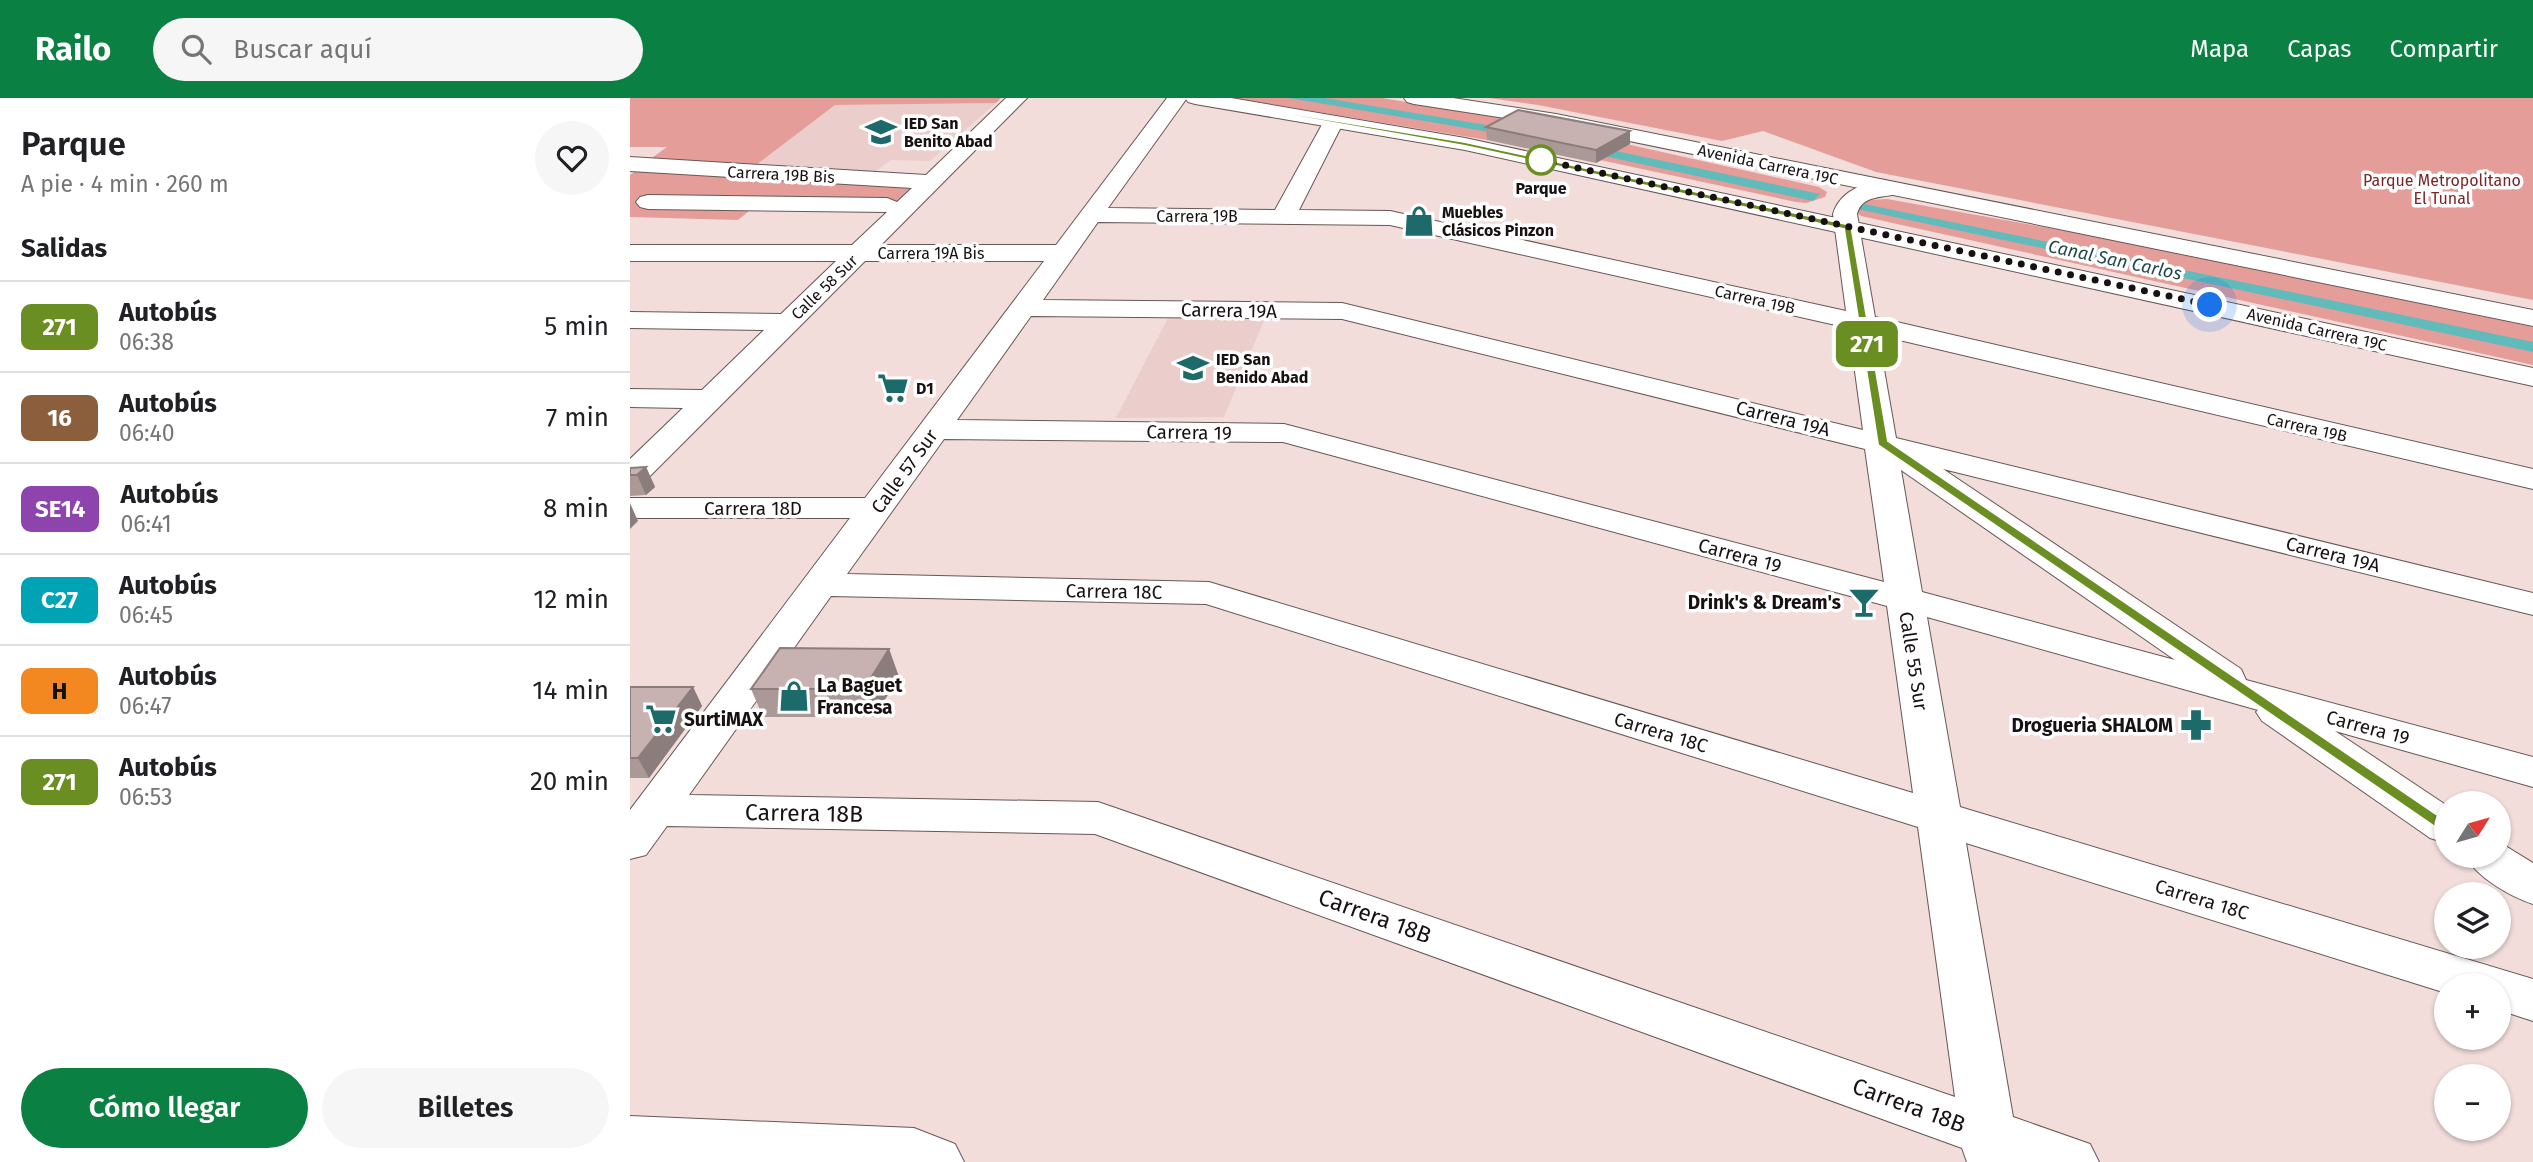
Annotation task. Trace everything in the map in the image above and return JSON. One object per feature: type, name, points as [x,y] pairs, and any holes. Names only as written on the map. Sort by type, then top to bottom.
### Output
[{"type":"street","name":"Calle 58 Sur","points":[[630,477],[1017,98]]},
{"type":"street","name":"Calle 57 Sur","points":[[642,827],[1177,98]]},
{"type":"street","name":"Avenida Carrera 19C","points":[[1195,98],[1465,144],[2533,377]]},
{"type":"street","name":"Avenida Carrera 19C","points":[[1414,98],[1556,120],[2533,318]]},
{"type":"street","points":[[1283,217],[1334,121]]},
{"type":"street","name":"Carrera 19B Bis","points":[[630,164],[932,182]]},
{"type":"street","points":[[639,209],[695,168]]},
{"type":"street","name":"Calle 55 Sur","points":[[1889,189],[1868,192],[1850,202],[1846,209],[1990,1148]]},
{"type":"street","points":[[639,209],[908,205]]},
{"type":"street","name":"Carrera 19B","points":[[1091,215],[1390,218],[1863,323],[2533,479]]},
{"type":"street","name":"Carrera 19A Bis","points":[[630,253],[1063,253]]},
{"type":"street","points":[[630,275],[833,278]]},
{"type":"street","name":"Carrera 19A","points":[[1023,308],[1342,311],[2533,604]]},
{"type":"street","points":[[630,320],[788,322]]},
{"type":"street","points":[[630,398],[709,399]]},
{"type":"street","name":"Carrera 19","points":[[934,429],[1284,433],[1905,599],[2533,772]]},
{"type":"street","points":[[1882,442],[2434,819]]},
{"type":"street","name":"Carrera 18D","points":[[630,508],[876,508]]},
{"type":"street","name":"Carrera 18C","points":[[820,585],[1209,593],[2445,973]]},
{"type":"street","name":"Carrera 18B","points":[[642,827],[1098,818],[1990,1148],[2070,1162]]},
{"type":"street","points":[[2506,868],[2533,886]]},
{"type":"street","points":[[2511,994],[2533,1000]]},
{"type":"street","points":[[630,1141],[914,1153],[935,1162]]},
{"type":"shaded area","name":"IED San Benito Abad","points":[[996,103],[930,161],[890,160],[875,172],[751,169],[835,105]]},
{"type":"shaded area","name":"IED San Benido Abad","points":[[1168,318],[1265,318],[1224,417],[1116,418]]},
{"type":"green space","points":[[630,98],[1001,98],[996,103],[835,105],[751,169],[649,160],[667,147],[630,147]]},
{"type":"green space","points":[[1234,98],[1382,98],[1523,121],[1819,187],[1827,192],[1825,197],[1806,203],[1796,202],[1492,137],[1487,140]]},
{"type":"green space","name":"Parque Metropolitano El Tunal","points":[[1489,98],[2533,98],[2533,300],[1876,172],[1763,131],[1722,141]]},
{"type":"green space","points":[[641,167],[914,185],[897,203],[760,202],[738,220],[630,217],[630,175]]},
{"type":"green space","points":[[1887,199],[2099,237],[2533,327],[2533,365],[1857,213],[1859,206],[1869,200]]},
{"type":"water","points":[[1289,98],[1325,98],[1516,130],[1820,194],[1813,201],[1507,135]]},
{"type":"water","name":"Canal San Carlos","points":[[1864,204],[2533,342],[2533,352],[1857,209]]},
{"type":"building","points":[[1518,110],[1630,131],[1596,150],[1486,127]]},
{"type":"building","points":[[646,467],[637,475],[630,475],[630,468]]},
{"type":"building","points":[[780,648],[889,649],[864,689],[751,689]]},
{"type":"building","points":[[630,687],[693,687],[638,758],[630,758]]},
{"type":"bus line","name":"271","points":[[1196,98],[1465,144],[1848,227],[1882,442],[2434,819]]},
{"type":"place","name":"IED San Benito Abad","points":[[881,132]]},
{"type":"place","name":"Parque","points":[[1541,160]]},
{"type":"place","name":"Muebles Clásicos Pinzon","points":[[1419,221]]},
{"type":"place","name":"IED San Benido Abad","points":[[1193,368]]},
{"type":"place","name":"D1","points":[[893,388]]},
{"type":"place","name":"Drink's & Dream's","points":[[1864,602]]},
{"type":"place","name":"La Baguet Francesa","points":[[794,696]]},
{"type":"place","name":"SurtiMAX","points":[[661,719]]},
{"type":"place","name":"Drogueria SHALOM","points":[[2196,725]]},
{"type":"route","points":[[1541,160],[2210,305]]}]
